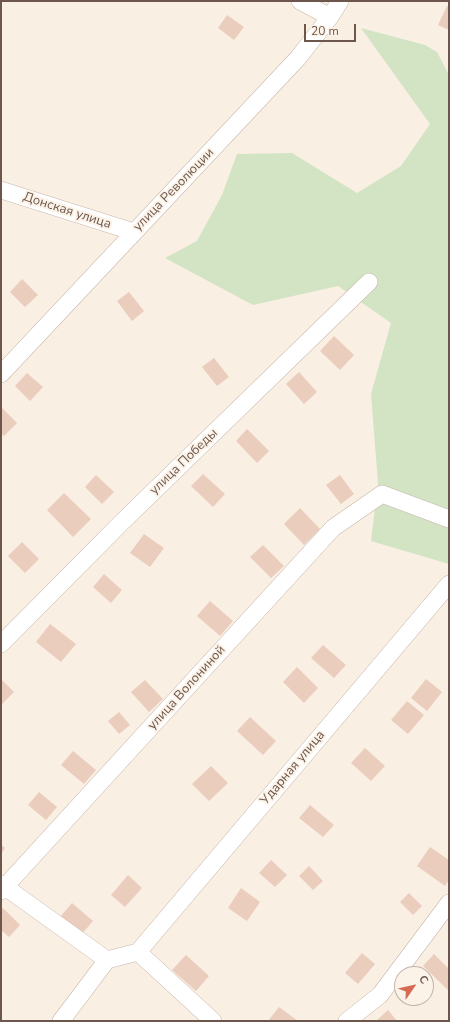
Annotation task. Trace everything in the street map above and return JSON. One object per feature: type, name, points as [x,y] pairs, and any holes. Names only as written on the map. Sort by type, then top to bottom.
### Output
[{"type":"street","points":[[300,1],[330,17]]},
{"type":"street","name":"улица Революции","points":[[1,374],[298,58],[330,17],[340,1]]},
{"type":"street","name":"Донская улица","points":[[1,190],[134,232]]},
{"type":"street","name":"улица Победы","points":[[1,644],[116,529],[369,282]]},
{"type":"street","name":"улица Волониной","points":[[2,888],[333,528],[382,494],[449,519]]},
{"type":"street","name":"Ударная улица","points":[[138,952],[449,584]]},
{"type":"street","points":[[2,888],[107,960]]},
{"type":"street","points":[[347,1021],[380,995],[449,903]]},
{"type":"street","points":[[61,1021],[107,960],[138,952],[213,1021]]},
{"type":"green space","points":[[361,28],[425,45],[437,52],[449,75],[449,564],[371,541],[378,483],[371,394],[391,323],[338,286],[253,305],[165,258],[197,241],[222,195],[237,154],[292,153],[357,193],[401,166],[430,124]]},
{"type":"building","points":[[447,6],[449,7],[449,30],[438,25]]},
{"type":"building","points":[[227,15],[244,27],[234,40],[218,28]]},
{"type":"building","points":[[22,279],[38,295],[25,307],[10,292]]},
{"type":"building","points":[[129,292],[144,311],[132,321],[117,301]]},
{"type":"building","points":[[334,336],[354,355],[340,370],[320,351]]},
{"type":"building","points":[[214,358],[229,377],[217,386],[202,367]]},
{"type":"building","points":[[299,372],[317,392],[304,404],[286,384]]},
{"type":"building","points":[[27,373],[43,387],[30,401],[15,386]]},
{"type":"building","points":[[1,407],[17,423],[4,436],[1,433]]},
{"type":"building","points":[[247,429],[269,451],[257,463],[236,441]]},
{"type":"building","points":[[203,474],[225,494],[213,507],[191,486]]},
{"type":"building","points":[[96,475],[114,492],[102,504],[85,487]]},
{"type":"building","points":[[340,475],[354,494],[341,504],[326,485]]},
{"type":"building","points":[[64,493],[91,519],[73,537],[47,510]]},
{"type":"building","points":[[300,508],[320,529],[304,545],[284,524]]},
{"type":"building","points":[[144,534],[164,548],[150,567],[130,553]]},
{"type":"building","points":[[22,542],[39,559],[25,573],[8,556]]},
{"type":"building","points":[[263,545],[284,566],[271,578],[250,557]]},
{"type":"building","points":[[104,574],[122,590],[111,603],[93,587]]},
{"type":"building","points":[[210,601],[233,621],[220,636],[197,616]]},
{"type":"building","points":[[50,624],[76,644],[61,662],[36,642]]},
{"type":"building","points":[[323,645],[346,665],[334,678],[311,658]]},
{"type":"building","points":[[297,667],[318,688],[304,703],[283,682]]},
{"type":"building","points":[[1,679],[14,692],[1,705]]},
{"type":"building","points":[[426,679],[442,692],[427,711],[411,698]]},
{"type":"building","points":[[145,680],[163,699],[149,712],[131,692]]},
{"type":"building","points":[[407,701],[424,715],[408,734],[391,720]]},
{"type":"building","points":[[119,712],[130,725],[119,734],[108,721]]},
{"type":"building","points":[[250,717],[276,741],[263,755],[237,731]]},
{"type":"building","points":[[365,748],[385,766],[371,781],[351,763]]},
{"type":"building","points":[[73,751],[96,770],[84,784],[61,765]]},
{"type":"building","points":[[211,766],[228,783],[209,801],[192,784]]},
{"type":"building","points":[[39,792],[57,807],[46,820],[28,805]]},
{"type":"building","points":[[310,805],[334,825],[323,837],[299,818]]},
{"type":"building","points":[[1,845],[5,848],[1,854]]},
{"type":"building","points":[[430,847],[449,860],[449,880],[445,886],[417,866]]},
{"type":"building","points":[[271,860],[287,875],[275,887],[259,873]]},
{"type":"building","points":[[309,866],[323,881],[313,890],[299,876]]},
{"type":"building","points":[[128,875],[142,888],[125,907],[111,895]]},
{"type":"building","points":[[241,888],[260,902],[247,921],[228,908]]},
{"type":"building","points":[[409,893],[422,906],[413,915],[400,902]]},
{"type":"building","points":[[72,903],[93,921],[81,935],[60,917]]},
{"type":"building","points":[[3,908],[20,925],[9,937],[1,930],[1,910]]},
{"type":"building","points":[[362,953],[375,964],[358,984],[345,973]]},
{"type":"building","points":[[434,954],[449,969],[449,991],[434,977],[434,966],[423,966]]},
{"type":"building","points":[[186,955],[209,976],[196,991],[172,970]]},
{"type":"building","points":[[279,1007],[298,1021],[268,1021]]},
{"type":"building","points":[[388,1010],[397,1021],[376,1021]]}]
